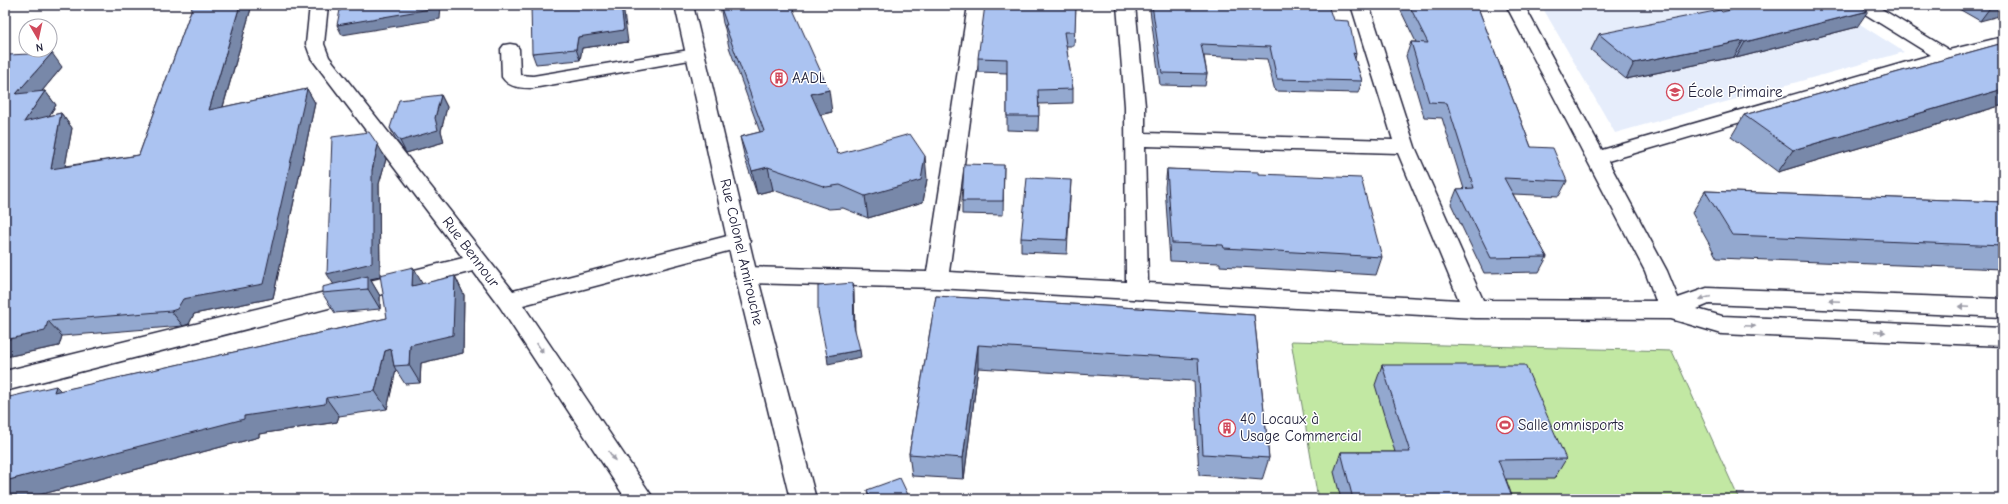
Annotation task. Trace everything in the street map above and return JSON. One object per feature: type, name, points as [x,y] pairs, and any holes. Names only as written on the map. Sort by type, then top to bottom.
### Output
[{"type":"street","name":"Rue Bennour","points":[[319,5],[315,44],[320,58],[479,262],[513,309],[641,499]]},
{"type":"street","name":"Rue Colonel Amirouche","points":[[684,5],[746,275],[803,499]]},
{"type":"street","points":[[937,280],[977,5]]},
{"type":"street","points":[[1126,5],[1134,106],[1137,291]]},
{"type":"street","points":[[1360,5],[1406,147],[1475,309]]},
{"type":"street","points":[[1515,5],[1656,271],[1671,310]]},
{"type":"street","points":[[1863,5],[1946,56]]},
{"type":"street","points":[[1596,158],[1946,56],[2003,42]]},
{"type":"street","points":[[510,49],[511,77],[518,82],[533,82],[695,54]]},
{"type":"street","points":[[1135,139],[1406,147]]},
{"type":"street","points":[[513,309],[739,241]]},
{"type":"street","points":[[5,381],[479,262]]},
{"type":"street","points":[[746,275],[937,280],[1475,309],[1671,310],[1722,325],[2003,337]]},
{"type":"street","points":[[1671,310],[1707,296],[2003,308]]},
{"type":"shaded area","name":"École Primaire","points":[[1541,5],[1830,5],[1904,52],[1615,133]]},
{"type":"green space","name":"Salle omnisports","points":[[1291,341],[1672,351],[1739,499],[1318,499]]},
{"type":"building","points":[[193,5],[240,5],[209,110],[307,89],[263,284],[183,299],[177,309],[171,311],[48,321],[45,331],[5,340],[5,59],[8,55],[18,55],[18,58],[48,58],[16,94],[45,91],[24,122],[61,113],[51,169],[139,155]]},
{"type":"building","points":[[341,5],[436,5],[436,8],[337,25]]},
{"type":"building","points":[[531,5],[621,5],[624,30],[578,37],[576,49],[532,53]]},
{"type":"building","points":[[720,5],[791,5],[829,90],[811,94],[838,154],[910,134],[925,156],[921,180],[865,196],[840,185],[826,187],[768,167],[752,171],[740,137],[764,131],[725,25],[727,25]]},
{"type":"building","points":[[985,5],[1076,5],[1075,32],[1064,32],[1073,89],[1038,90],[1039,116],[1007,116],[1007,59],[978,58]]},
{"type":"building","points":[[1152,5],[1328,5],[1333,20],[1349,21],[1356,54],[1353,53],[1362,81],[1277,79],[1270,47],[1201,44],[1207,74],[1162,73]]},
{"type":"building","points":[[1409,5],[1477,5],[1531,147],[1553,148],[1567,181],[1504,178],[1547,257],[1491,258],[1457,189],[1474,188],[1447,103],[1429,102],[1411,42],[1428,43]]},
{"type":"building","points":[[1751,5],[1857,5],[1868,11],[1745,42],[1743,41],[1634,63],[1599,34],[1720,10],[1722,12]]},
{"type":"building","points":[[2003,43],[2003,89],[1793,150],[1744,115]]},
{"type":"building","points":[[441,95],[435,118],[438,130],[400,141],[390,128],[399,100]]},
{"type":"building","points":[[369,132],[378,145],[372,170],[372,263],[327,274],[332,137]]},
{"type":"building","points":[[964,164],[1004,165],[1003,201],[962,201]]},
{"type":"building","points":[[1167,169],[1259,172],[1259,174],[1361,178],[1382,257],[1224,248],[1223,245],[1172,243]]},
{"type":"building","points":[[1027,178],[1071,180],[1067,240],[1021,238]]},
{"type":"building","points":[[1705,191],[2003,202],[2003,246],[1732,235]]},
{"type":"building","points":[[413,267],[412,286],[455,276],[453,335],[410,345],[409,365],[394,366],[391,349],[385,351],[375,391],[326,398],[325,404],[244,416],[244,419],[5,481],[5,398],[56,386],[54,392],[387,318],[380,275]]},
{"type":"building","points":[[368,276],[368,289],[322,293],[322,287]]},
{"type":"building","points":[[853,283],[854,326],[860,350],[827,356],[818,311],[818,286]]},
{"type":"building","name":"40 Locaux à Usage Commercial","points":[[936,296],[1254,315],[1269,458],[1203,454],[1198,359],[978,345],[963,458],[909,454]]},
{"type":"building","points":[[1382,365],[1525,365],[1566,459],[1498,460],[1513,499],[1353,499],[1341,452],[1410,452]]},
{"type":"building","points":[[900,478],[910,499],[871,499],[867,490]]},
{"type":"place","name":"AADL","points":[[779,78]]},
{"type":"place","name":"École Primaire","points":[[1675,92]]},
{"type":"place","name":"Salle omnisports","points":[[1505,425]]},
{"type":"place","name":"40 Locaux à Usage Commercial","points":[[1227,428]]}]
